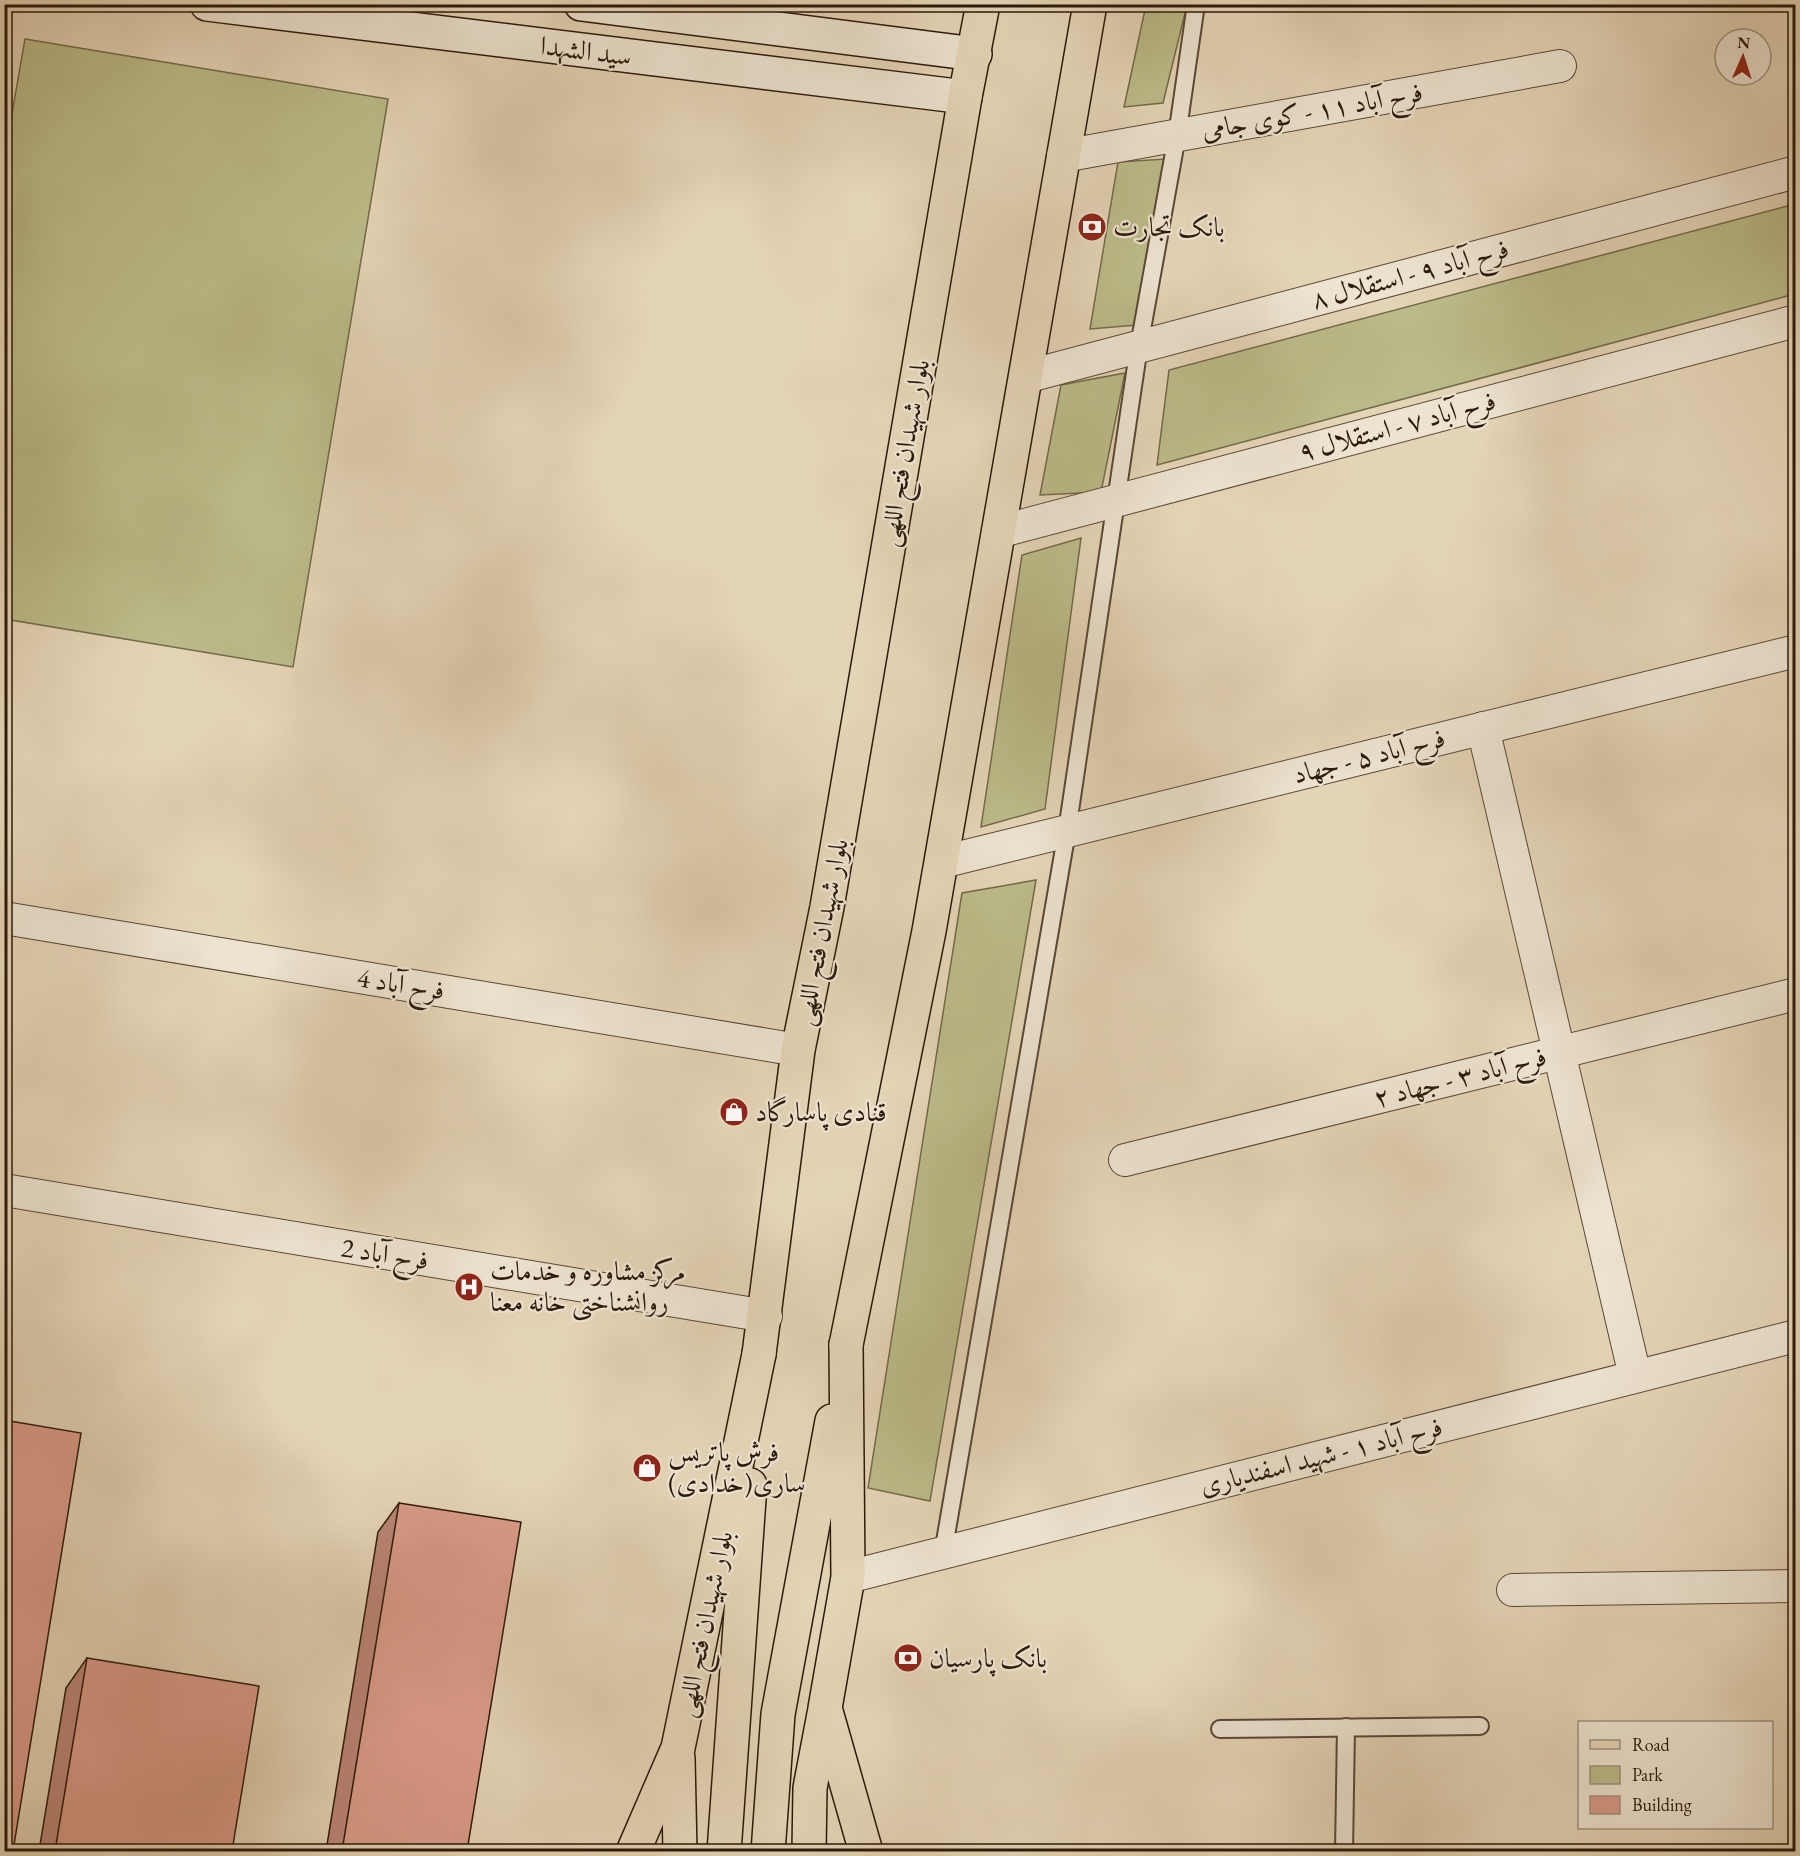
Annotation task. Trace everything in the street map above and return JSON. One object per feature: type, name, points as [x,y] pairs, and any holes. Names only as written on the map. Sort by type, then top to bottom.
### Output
[{"type":"main road","name":"بلوار شهیدان فتح اللهی","points":[[633,1851],[678,1748],[759,1354],[766,1317],[798,1050],[827,907],[983,4]]},
{"type":"main road","points":[[768,1851],[778,1714],[846,1345],[942,862],[1090,4]]},
{"type":"main road","points":[[808,1851],[810,1788],[848,1577],[846,1345]]},
{"type":"main road","points":[[724,1851],[759,1354]]},
{"type":"main road","points":[[825,1708],[866,1851]]},
{"type":"main road","points":[[678,1748],[680,1851]]},
{"type":"street","name":"سید الشهدا","points":[[207,4],[965,98]]},
{"type":"street","name":"سید الشهدا","points":[[581,4],[975,54]]},
{"type":"street","points":[[876,87],[880,42]]},
{"type":"street","name":"فرح آباد ۱۱ - کوی جامی","points":[[1064,156],[1560,66]]},
{"type":"street","name":"فرح آباد ۹ - استقلال ۸","points":[[1025,377],[1796,172]]},
{"type":"street","name":"فرح آباد ۷ - استقلال ۹","points":[[998,532],[1796,321]]},
{"type":"street","name":"فرح آباد ۵ - جهاد","points":[[942,862],[1796,651]]},
{"type":"street","points":[[1483,728],[1635,1376]]},
{"type":"street","name":"فرح آباد 4","points":[[4,918],[798,1050]]},
{"type":"street","name":"فرح آباد ۳ - جهاد ۲","points":[[1125,1160],[1796,994]]},
{"type":"street","name":"فرح آباد 2","points":[[4,1190],[766,1317]]},
{"type":"street","name":"فرح آباد ۱ - شهید اسفندیاری","points":[[848,1577],[1796,1336]]},
{"type":"street","points":[[1513,1590],[1796,1586]]},
{"type":"lane","points":[[943,1553],[1067,831],[1139,346],[1177,136],[1196,4]]},
{"type":"lane","points":[[1220,1729],[1480,1726]]},
{"type":"lane","points":[[1344,1851],[1346,1727]]},
{"type":"green space","points":[[1146,5],[1187,5],[1163,103],[1124,107]]},
{"type":"green space","points":[[25,39],[388,99],[293,667],[5,619],[4,159]]},
{"type":"green space","points":[[1166,159],[1137,325],[1090,329],[1118,162]]},
{"type":"green space","points":[[1795,204],[1795,294],[1157,465],[1169,370]]},
{"type":"green space","points":[[1125,373],[1101,492],[1040,495],[1061,385]]},
{"type":"green space","points":[[1081,538],[1045,809],[981,827],[1022,555]]},
{"type":"green space","points":[[1036,880],[930,1501],[868,1488],[962,893]]},
{"type":"building","points":[[4,1420],[81,1433],[13,1851],[4,1851]]},
{"type":"building","points":[[399,1503],[521,1522],[467,1851],[342,1851]]},
{"type":"building","points":[[87,1658],[259,1686],[232,1851],[55,1851]]},
{"type":"place","name":"بانک تجارت","points":[[1092,227]]},
{"type":"place","name":"قنادی پاسارگاد","points":[[734,1112]]},
{"type":"place","name":"مرکز مشاوره و خدمات روانشناختی خانه معنا","points":[[469,1287]]},
{"type":"place","name":"فرش پاتریس (خدادی)ساری","points":[[647,1468]]},
{"type":"place","name":"بانک پارسیان","points":[[908,1658]]}]
